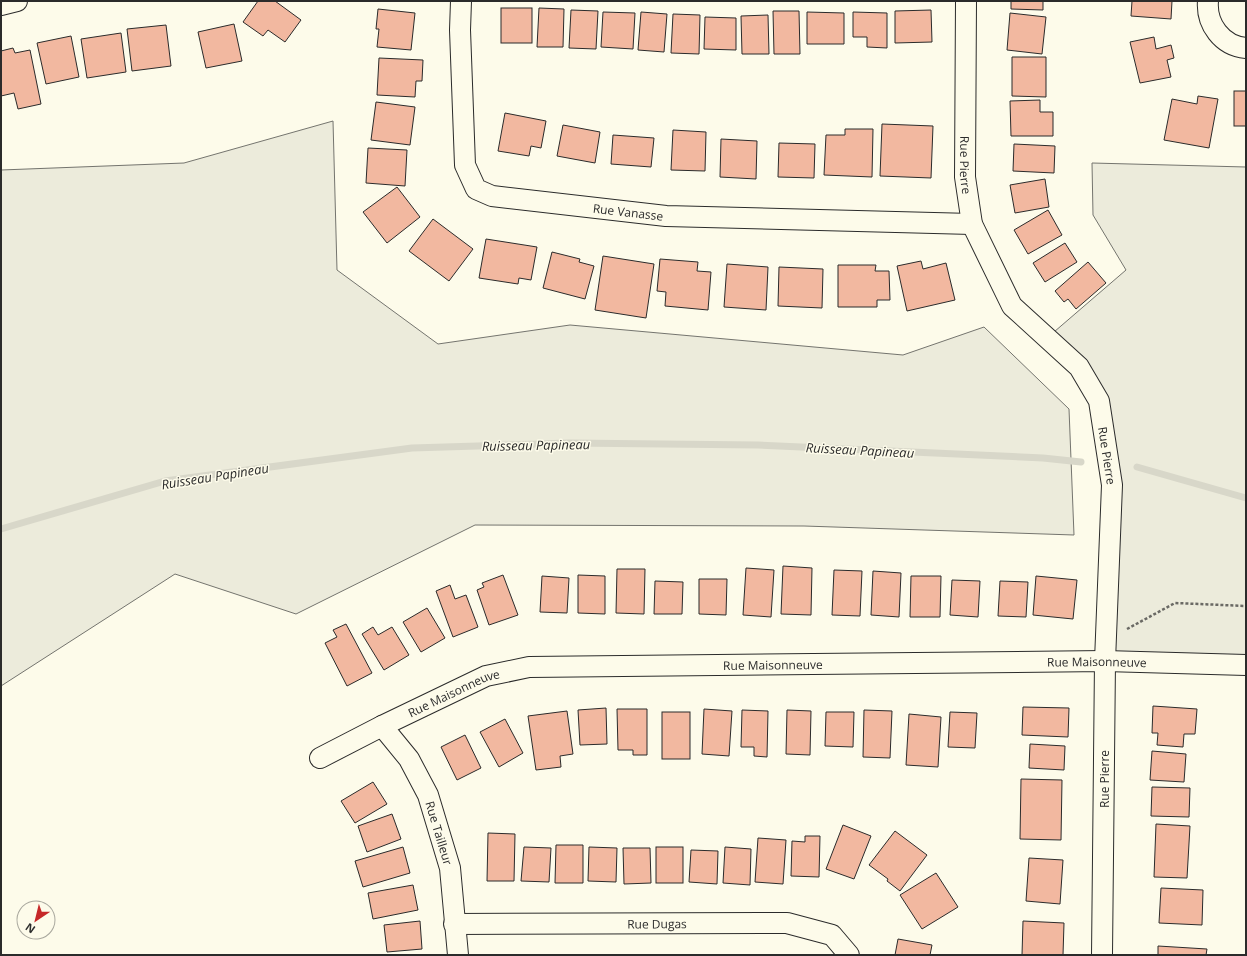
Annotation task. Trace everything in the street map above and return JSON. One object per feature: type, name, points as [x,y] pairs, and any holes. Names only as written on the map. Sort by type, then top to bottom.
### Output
[{"type":"street","points":[[1,5],[17,1]]},
{"type":"street","name":"Rue Vanasse","points":[[461,1],[460,30],[465,165],[476,189],[492,196],[666,216],[972,224]]},
{"type":"street","name":"Rue Pierre","points":[[966,1],[965,177],[972,224],[1012,306],[1079,366],[1099,401],[1112,485],[1105,661],[1102,955]]},
{"type":"street","points":[[1208,1],[1208,15],[1213,27],[1221,37],[1232,44],[1246,48]]},
{"type":"street","name":"Rue Maisonneuve","points":[[320,758],[382,726],[486,676],[529,667],[1105,661],[1246,665]]},
{"type":"street","name":"Rue Tailleur","points":[[382,726],[409,759],[428,795],[450,868],[458,955]]},
{"type":"street","name":"Rue Dugas","points":[[454,924],[787,923],[832,935],[849,955]]},
{"type":"path","points":[[1106,641],[1175,603],[1246,606]]},
{"type":"shaded area","points":[[333,121],[337,270],[438,344],[570,325],[903,355],[984,327],[1069,409],[1074,535],[804,526],[475,525],[296,614],[175,574],[1,686],[1,170],[184,163]]},
{"type":"shaded area","points":[[1092,163],[1246,167],[1246,665],[1105,661],[1112,485],[1099,401],[1047,338],[1126,270],[1093,215]]},
{"type":"building","points":[[258,1],[275,1],[301,20],[285,42],[268,30],[263,36],[243,22]]},
{"type":"building","points":[[1011,1],[1043,1],[1043,10],[1011,9]]},
{"type":"building","points":[[1132,1],[1172,1],[1171,19],[1131,16]]},
{"type":"building","points":[[501,8],[532,8],[532,43],[501,43]]},
{"type":"building","points":[[539,8],[564,9],[563,47],[537,47]]},
{"type":"building","points":[[378,9],[415,13],[411,50],[377,47],[379,29],[376,29]]},
{"type":"building","points":[[571,10],[598,11],[596,49],[569,48]]},
{"type":"building","points":[[931,10],[932,42],[895,43],[895,11]]},
{"type":"building","points":[[773,11],[799,11],[800,54],[774,54]]},
{"type":"building","points":[[603,12],[635,13],[633,49],[601,47]]},
{"type":"building","points":[[641,12],[667,14],[664,52],[638,50]]},
{"type":"building","points":[[807,12],[844,13],[844,44],[807,44]]},
{"type":"building","points":[[853,12],[887,13],[887,48],[867,47],[867,37],[853,37]]},
{"type":"building","points":[[1010,13],[1046,17],[1042,54],[1007,50]]},
{"type":"building","points":[[673,14],[700,15],[699,54],[671,53]]},
{"type":"building","points":[[768,15],[769,54],[742,54],[741,16]]},
{"type":"building","points":[[705,17],[736,18],[736,50],[704,49]]},
{"type":"building","points":[[234,24],[242,61],[206,68],[198,32]]},
{"type":"building","points":[[166,25],[171,66],[132,71],[127,29]]},
{"type":"building","points":[[121,33],[126,72],[87,78],[81,39]]},
{"type":"building","points":[[71,36],[79,77],[46,84],[37,43]]},
{"type":"building","points":[[1154,37],[1156,49],[1171,45],[1174,58],[1167,60],[1171,77],[1140,83],[1130,42]]},
{"type":"building","points":[[13,48],[15,53],[30,50],[41,104],[18,109],[14,93],[1,96],[1,51]]},
{"type":"building","points":[[1012,57],[1046,57],[1046,97],[1012,96]]},
{"type":"building","points":[[379,58],[423,60],[422,81],[416,81],[415,97],[377,95]]},
{"type":"building","points":[[1234,91],[1246,91],[1246,126],[1234,126]]},
{"type":"building","points":[[1198,96],[1218,99],[1209,148],[1164,140],[1172,99],[1197,104]]},
{"type":"building","points":[[1040,100],[1040,112],[1053,112],[1053,136],[1011,136],[1010,101]]},
{"type":"building","points":[[376,102],[415,107],[410,145],[371,140]]},
{"type":"building","points":[[505,113],[546,121],[541,148],[531,146],[529,156],[498,151]]},
{"type":"building","points":[[882,124],[933,126],[931,178],[880,176]]},
{"type":"building","points":[[563,125],[600,132],[595,163],[557,156]]},
{"type":"building","points":[[845,129],[873,129],[872,177],[824,175],[826,135],[845,135]]},
{"type":"building","points":[[673,130],[706,132],[705,171],[671,170]]},
{"type":"building","points":[[613,135],[654,138],[651,167],[611,164]]},
{"type":"building","points":[[721,139],[757,141],[756,179],[720,177]]},
{"type":"building","points":[[779,143],[815,144],[814,178],[778,177]]},
{"type":"building","points":[[1014,144],[1055,146],[1054,173],[1013,171]]},
{"type":"building","points":[[368,148],[407,150],[405,186],[366,183]]},
{"type":"building","points":[[1045,179],[1049,207],[1015,213],[1010,185]]},
{"type":"building","points":[[397,187],[420,217],[387,243],[363,212]]},
{"type":"building","points":[[1048,210],[1062,235],[1028,254],[1014,230]]},
{"type":"building","points":[[433,219],[473,249],[449,281],[409,251]]},
{"type":"building","points":[[486,239],[537,247],[531,280],[519,278],[518,284],[479,278]]},
{"type":"building","points":[[1065,243],[1077,262],[1045,282],[1033,263]]},
{"type":"building","points":[[552,252],[580,259],[579,262],[594,266],[585,299],[543,288]]},
{"type":"building","points":[[603,256],[654,264],[646,318],[595,310]]},
{"type":"building","points":[[660,259],[698,262],[697,271],[711,272],[708,310],[665,306],[666,292],[657,291]]},
{"type":"building","points":[[921,261],[923,269],[946,263],[955,300],[907,311],[897,266]]},
{"type":"building","points":[[1088,262],[1106,283],[1076,309],[1068,299],[1064,302],[1055,291]]},
{"type":"building","points":[[727,264],[768,267],[766,310],[724,307]]},
{"type":"building","points":[[838,265],[876,265],[875,271],[889,271],[890,300],[877,300],[877,307],[838,307]]},
{"type":"building","points":[[779,267],[823,269],[822,308],[778,306]]},
{"type":"building","points":[[783,566],[812,568],[811,615],[781,614]]},
{"type":"building","points":[[746,568],[774,570],[771,617],[743,615]]},
{"type":"building","points":[[617,569],[645,569],[644,614],[616,613]]},
{"type":"building","points":[[834,570],[862,571],[860,616],[832,615]]},
{"type":"building","points":[[873,571],[901,573],[899,617],[871,615]]},
{"type":"building","points":[[503,575],[518,615],[489,625],[477,590],[484,587],[482,583]]},
{"type":"building","points":[[578,575],[605,576],[605,614],[578,613]]},
{"type":"building","points":[[542,576],[569,578],[567,613],[540,612]]},
{"type":"building","points":[[911,576],[941,576],[940,617],[910,617]]},
{"type":"building","points":[[1036,576],[1077,580],[1073,619],[1033,615]]},
{"type":"building","points":[[699,579],[727,579],[726,615],[699,614]]},
{"type":"building","points":[[952,580],[980,581],[978,617],[950,615]]},
{"type":"building","points":[[655,581],[683,582],[682,614],[654,614]]},
{"type":"building","points":[[1000,581],[1028,582],[1026,617],[998,616]]},
{"type":"building","points":[[450,585],[455,599],[466,595],[478,627],[453,637],[436,591]]},
{"type":"building","points":[[427,608],[445,638],[421,652],[403,622]]},
{"type":"building","points":[[346,624],[372,673],[347,686],[325,643],[337,637],[333,630]]},
{"type":"building","points":[[373,627],[378,635],[392,627],[409,655],[384,670],[362,634]]},
{"type":"building","points":[[1153,706],[1197,709],[1195,734],[1184,734],[1183,747],[1157,745],[1158,733],[1152,733]]},
{"type":"building","points":[[1023,707],[1069,708],[1068,737],[1022,735]]},
{"type":"building","points":[[606,708],[607,744],[580,745],[578,710]]},
{"type":"building","points":[[617,709],[647,709],[647,755],[633,755],[633,750],[618,750]]},
{"type":"building","points":[[704,709],[732,711],[729,756],[702,754]]},
{"type":"building","points":[[742,710],[768,711],[767,757],[754,756],[754,747],[741,747]]},
{"type":"building","points":[[787,710],[811,711],[810,755],[786,754]]},
{"type":"building","points":[[864,710],[892,711],[890,758],[863,757]]},
{"type":"building","points":[[567,711],[573,754],[560,756],[561,767],[536,770],[528,716]]},
{"type":"building","points":[[662,712],[690,712],[690,759],[662,759]]},
{"type":"building","points":[[826,712],[854,712],[853,747],[825,746]]},
{"type":"building","points":[[950,712],[977,713],[975,748],[948,747]]},
{"type":"building","points":[[909,714],[941,717],[938,767],[906,765]]},
{"type":"building","points":[[505,719],[523,753],[499,767],[480,732]]},
{"type":"building","points":[[465,735],[481,768],[457,780],[441,747]]},
{"type":"building","points":[[1030,744],[1065,746],[1064,770],[1029,768]]},
{"type":"building","points":[[1152,751],[1186,754],[1184,782],[1150,780]]},
{"type":"building","points":[[1021,779],[1062,780],[1061,840],[1020,839]]},
{"type":"building","points":[[373,782],[387,804],[355,823],[341,801]]},
{"type":"building","points":[[1152,787],[1190,788],[1189,817],[1151,816]]},
{"type":"building","points":[[392,814],[401,839],[367,852],[358,826]]},
{"type":"building","points":[[1156,824],[1190,826],[1187,878],[1154,877]]},
{"type":"building","points":[[843,825],[871,836],[854,879],[826,869]]},
{"type":"building","points":[[895,831],[927,855],[900,891],[887,881],[888,879],[869,865]]},
{"type":"building","points":[[488,833],[515,834],[514,881],[487,881]]},
{"type":"building","points":[[805,836],[820,836],[819,877],[791,876],[792,841],[805,842]]},
{"type":"building","points":[[758,838],[786,840],[783,884],[755,882]]},
{"type":"building","points":[[556,845],[583,845],[583,883],[555,883]]},
{"type":"building","points":[[403,847],[410,873],[363,887],[355,861]]},
{"type":"building","points":[[524,847],[551,848],[549,882],[521,881]]},
{"type":"building","points":[[589,847],[617,848],[616,882],[588,881]]},
{"type":"building","points":[[656,847],[683,847],[683,883],[656,883]]},
{"type":"building","points":[[725,847],[751,849],[750,885],[723,883]]},
{"type":"building","points":[[623,848],[650,848],[651,883],[624,884]]},
{"type":"building","points":[[691,850],[718,851],[717,884],[689,882]]},
{"type":"building","points":[[1029,858],[1063,860],[1060,904],[1026,901]]},
{"type":"building","points":[[936,873],[958,907],[922,929],[900,895]]},
{"type":"building","points":[[413,885],[418,910],[373,919],[368,893]]},
{"type":"building","points":[[1161,888],[1203,890],[1202,925],[1159,923]]},
{"type":"building","points":[[420,921],[422,949],[387,952],[384,925]]},
{"type":"building","points":[[1023,921],[1064,923],[1063,955],[1022,955]]},
{"type":"building","points":[[898,939],[932,945],[930,955],[895,955]]},
{"type":"building","points":[[1158,946],[1207,949],[1206,955],[1158,955]]},
{"type":"waterway","name":"Ruisseau Papineau","points":[[1,529],[165,481],[412,448],[569,443],[758,445],[1043,458],[1081,462]]},
{"type":"waterway","name":"Ruisseau Papineau","points":[[1137,467],[1246,498]]}]
